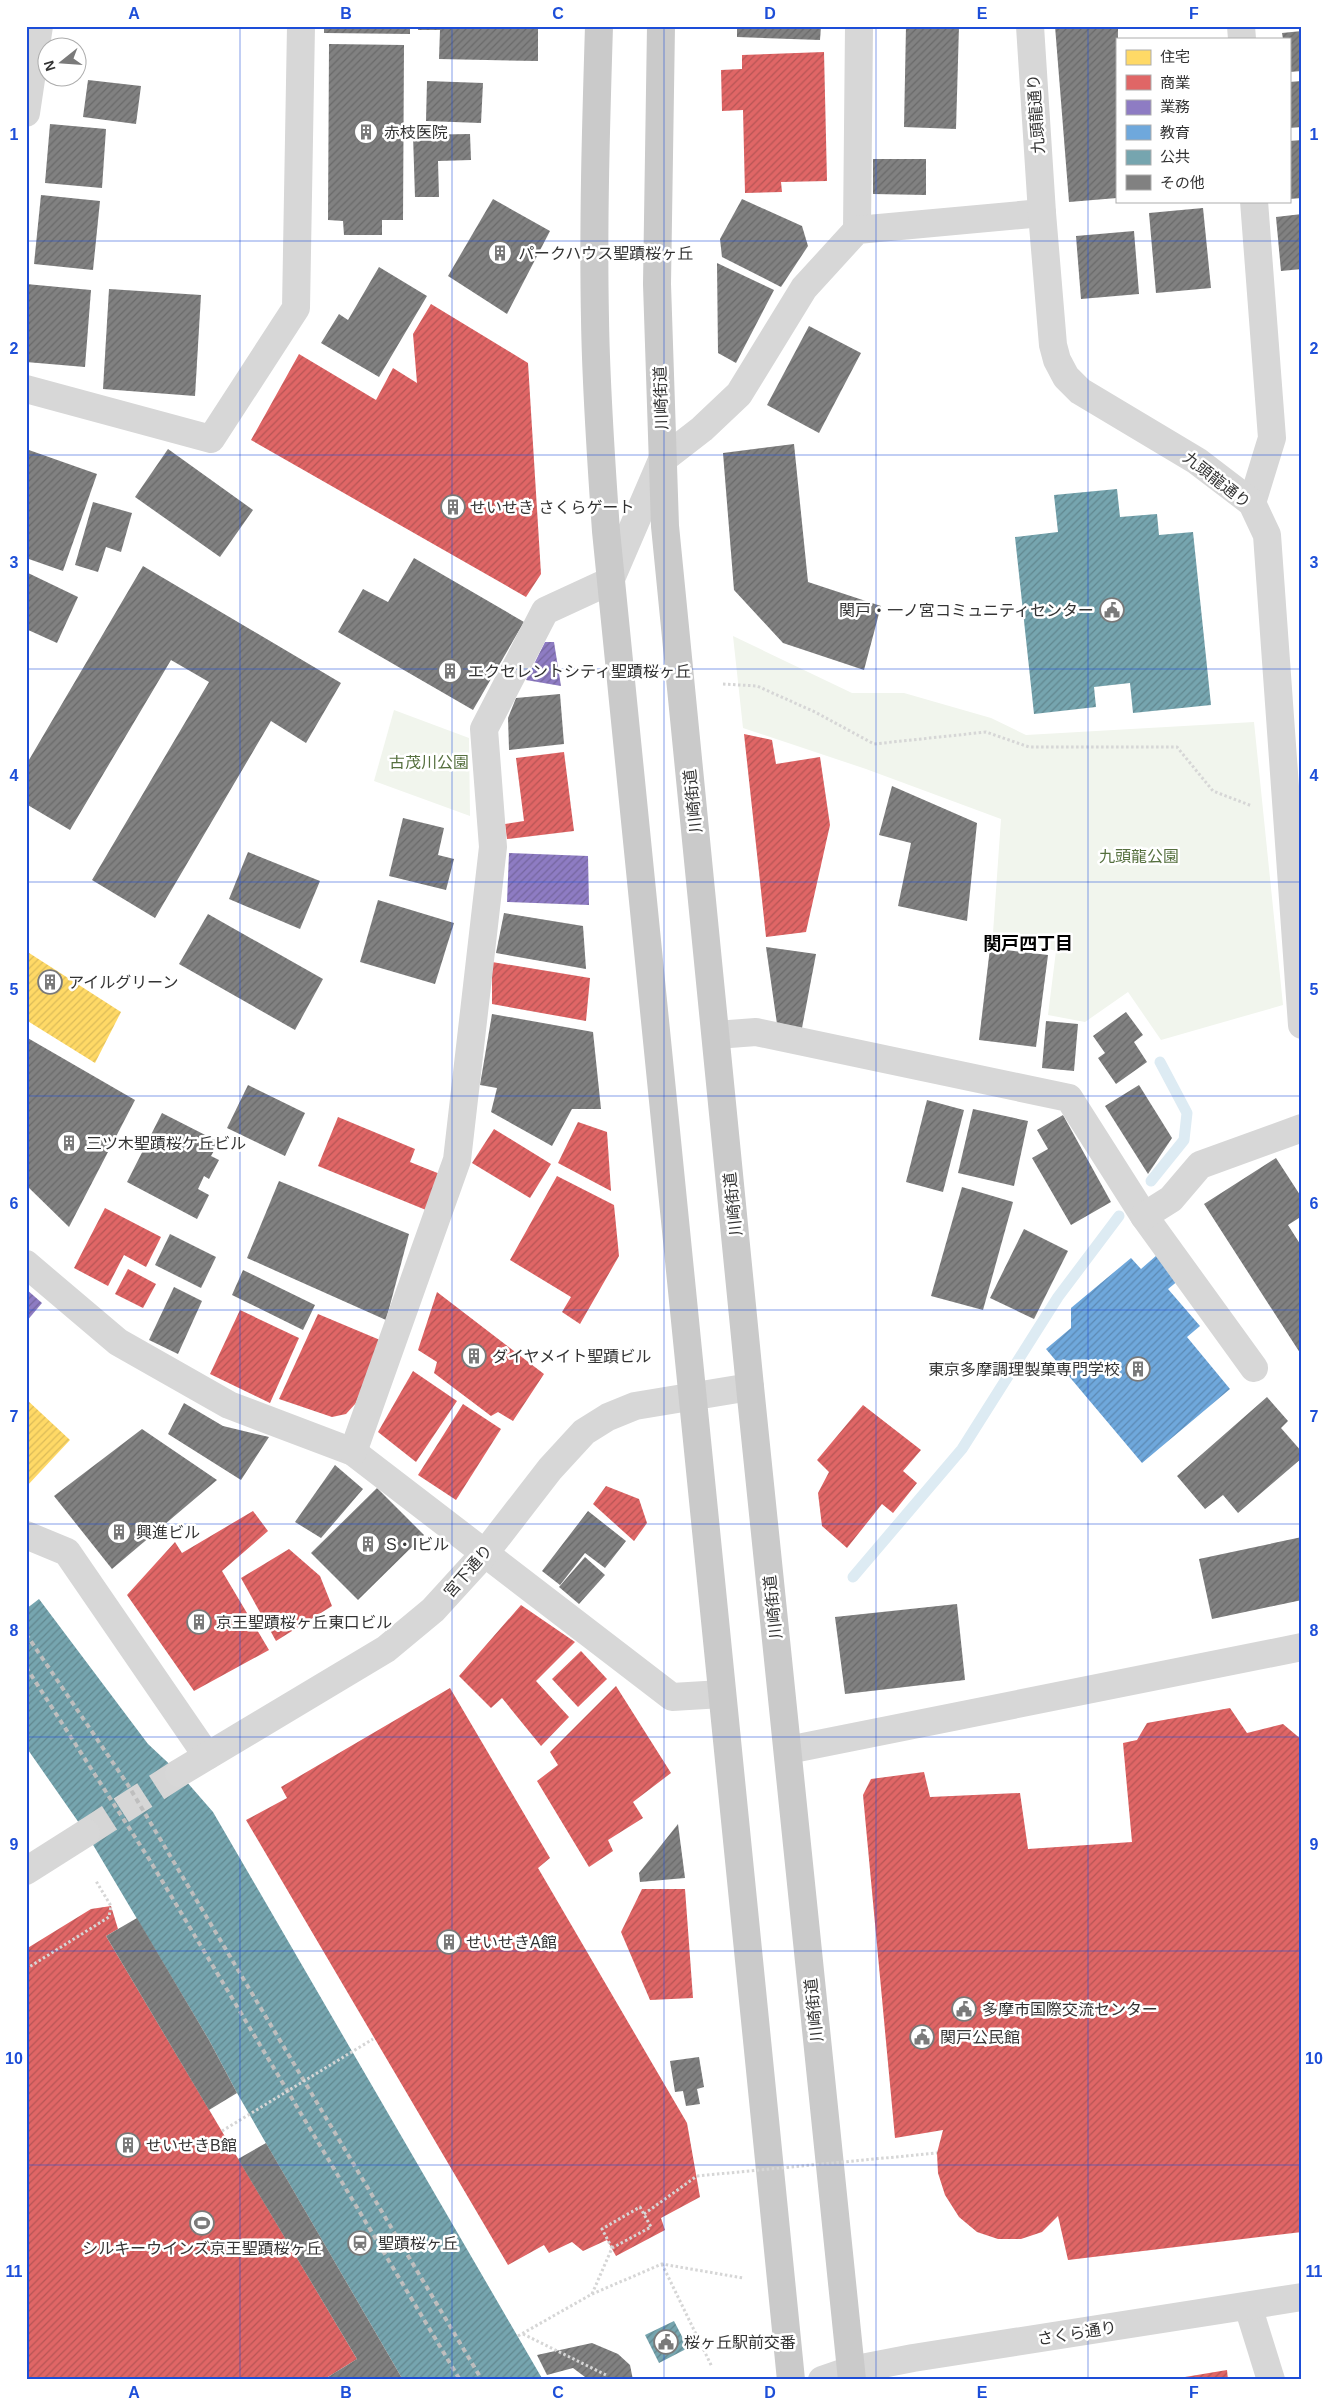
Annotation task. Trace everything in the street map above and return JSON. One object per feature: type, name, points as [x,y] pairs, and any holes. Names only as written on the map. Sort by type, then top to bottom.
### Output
[{"type":"main road","points":[[599,26],[595,158],[595,318],[598,407],[610,581],[791,2380]]},
{"type":"main road","name":"川崎街道","points":[[661,26],[657,284],[665,526],[750,1387],[852,2375]]},
{"type":"street","points":[[26,113],[39,26]]},
{"type":"street","points":[[26,389],[211,439],[296,308],[301,26]]},
{"type":"street","points":[[354,1452],[457,1160],[493,847],[484,729],[546,611],[610,581],[662,460],[702,429],[739,394],[804,288],[857,230],[859,26]]},
{"type":"street","name":"九頭龍通り","points":[[1030,26],[1042,213],[1053,345],[1057,360],[1066,377],[1080,391],[1197,461],[1252,503],[1267,535],[1301,1011]]},
{"type":"street","points":[[1252,503],[1272,438],[1254,202]]},
{"type":"street","points":[[857,230],[1042,213]]},
{"type":"street","points":[[716,1035],[756,1032],[1069,1098],[1144,1216],[1254,1368]]},
{"type":"street","points":[[1144,1216],[1171,1199],[1200,1165],[1302,1128]]},
{"type":"street","points":[[26,1264],[118,1342],[229,1405],[354,1452],[672,1697],[722,1694]]},
{"type":"street","name":"宮下通り","points":[[179,1773],[386,1649],[434,1610],[485,1553],[550,1469],[584,1432],[608,1417],[635,1406],[750,1387]]},
{"type":"street","points":[[26,1535],[67,1552],[207,1756]]},
{"type":"street","points":[[788,1750],[1302,1647]]},
{"type":"street","points":[[26,1871],[86,1833]]},
{"type":"street","name":"さくら通り","points":[[822,2380],[1302,2297]]},
{"type":"street","points":[[1248,2306],[1271,2380]]},
{"type":"path","points":[[723,684],[757,686],[815,712],[874,744],[986,732],[1029,747],[1177,747],[1213,791],[1263,811],[1286,807]]},
{"type":"path","points":[[26,1969],[109,1917],[111,1906],[96,1881]]},
{"type":"path","points":[[222,2131],[373,2039]]},
{"type":"path","points":[[644,2214],[697,2176],[937,2153]]},
{"type":"path","points":[[592,2294],[612,2248],[651,2227],[640,2207],[602,2229],[612,2248]]},
{"type":"path","points":[[662,2264],[712,2367]]},
{"type":"path","points":[[606,2376],[520,2335],[592,2294],[662,2264],[743,2278]]},
{"type":"green space","name":"九頭龍公園","points":[[733,636],[852,693],[904,693],[991,718],[1026,735],[1254,722],[1283,1005],[1161,1040],[1128,992],[1085,1022],[1048,1015],[1056,951],[993,933],[1001,819],[866,769],[743,728]]},
{"type":"green space","name":"古茂川公園","points":[[394,710],[469,738],[470,816],[374,781]]},
{"type":"building: 住宅","name":"アイルグリーン","points":[[26,951],[121,1012],[95,1063],[26,1020]]},
{"type":"building: 住宅","points":[[26,1399],[70,1440],[26,1487]]},
{"type":"building: 商業","points":[[824,52],[827,181],[781,182],[782,192],[745,193],[743,110],[722,111],[721,70],[742,69],[742,55]]},
{"type":"building: 商業","name":"せいせき さくらゲート","points":[[431,304],[528,363],[541,574],[526,597],[251,440],[299,354],[376,400],[393,368],[417,383],[413,334]]},
{"type":"building: 商業","points":[[744,734],[772,740],[776,764],[820,757],[830,825],[806,932],[766,937]]},
{"type":"building: 商業","points":[[564,752],[574,831],[507,839],[505,824],[524,821],[516,758]]},
{"type":"building: 商業","points":[[492,962],[590,978],[586,1021],[492,1004]]},
{"type":"building: 商業","points":[[338,1117],[415,1149],[410,1162],[440,1174],[426,1210],[318,1166]]},
{"type":"building: 商業","points":[[578,1122],[607,1132],[611,1191],[558,1163]]},
{"type":"building: 商業","points":[[494,1129],[551,1164],[530,1198],[472,1163]]},
{"type":"building: 商業","points":[[557,1176],[614,1205],[619,1256],[580,1324],[562,1312],[571,1297],[510,1260]]},
{"type":"building: 商業","points":[[105,1208],[161,1237],[146,1267],[124,1255],[108,1286],[74,1268]]},
{"type":"building: 商業","points":[[128,1269],[156,1284],[143,1308],[115,1294]]},
{"type":"building: 商業","name":"ダイヤメイト聖蹟ビル","points":[[437,1292],[544,1374],[513,1421],[498,1412],[491,1416],[434,1373],[437,1362],[418,1350]]},
{"type":"building: 商業","points":[[240,1310],[299,1338],[270,1403],[210,1374]]},
{"type":"building: 商業","points":[[318,1314],[380,1340],[356,1403],[346,1414],[332,1417],[279,1399]]},
{"type":"building: 商業","points":[[413,1371],[457,1401],[416,1462],[378,1432]]},
{"type":"building: 商業","points":[[463,1404],[501,1429],[456,1500],[418,1475]]},
{"type":"building: 商業","points":[[863,1405],[921,1450],[903,1471],[917,1483],[893,1513],[882,1504],[847,1548],[822,1526],[818,1493],[829,1472],[817,1460]]},
{"type":"building: 商業","points":[[606,1486],[639,1499],[647,1523],[634,1541],[593,1504]]},
{"type":"building: 商業","name":"京王聖蹟桜ヶ丘東口ビル","points":[[253,1511],[268,1531],[222,1571],[269,1650],[194,1691],[127,1595],[175,1542],[182,1553]]},
{"type":"building: 商業","points":[[289,1549],[320,1576],[332,1606],[276,1641],[241,1578]]},
{"type":"building: 商業","points":[[521,1605],[575,1642],[536,1681],[569,1717],[541,1746],[502,1698],[491,1708],[459,1676]]},
{"type":"building: 商業","points":[[581,1651],[607,1679],[578,1707],[552,1679]]},
{"type":"building: 商業","points":[[616,1686],[671,1773],[633,1802],[643,1818],[608,1840],[613,1851],[589,1867],[537,1781],[558,1765],[550,1752]]},
{"type":"building: 商業","name":"せいせきA館","points":[[450,1688],[550,1858],[538,1868],[687,2123],[700,2197],[661,2218],[665,2230],[616,2256],[607,2240],[583,2251],[572,2242],[549,2253],[544,2245],[508,2265],[246,1820],[287,1798],[281,1787]]},
{"type":"building: 商業","points":[[1230,1708],[1247,1733],[1283,1724],[1302,1740],[1302,2185],[1300,2185],[1302,2232],[1068,2260],[1058,2216],[1042,2232],[1021,2239],[998,2239],[977,2232],[959,2217],[945,2195],[938,2173],[937,2153],[943,2130],[895,2138],[863,1795],[871,1779],[924,1772],[930,1797],[1020,1793],[1028,1849],[1132,1842],[1123,1743],[1137,1740],[1147,1723]]},
{"type":"building: 商業","points":[[642,1889],[685,1889],[693,1998],[650,2000],[621,1932]]},
{"type":"building: 商業","name":"せいせきB館","points":[[111,1906],[118,1929],[106,1936],[357,2359],[323,2380],[26,2380],[26,1949],[91,1909]]},
{"type":"building: 商業","points":[[1227,2370],[1228,2380],[1173,2380],[1173,2379]]},
{"type":"building: 業務","points":[[545,642],[554,642],[561,686],[526,680]]},
{"type":"building: 業務","points":[[509,853],[588,856],[589,905],[507,902]]},
{"type":"building: 業務","points":[[26,1289],[42,1303],[26,1322]]},
{"type":"building: 教育","name":"東京多摩調理製菓専門学校","points":[[1157,1255],[1179,1280],[1168,1289],[1200,1326],[1187,1337],[1230,1389],[1142,1463],[1046,1349],[1071,1328],[1071,1308],[1131,1258],[1141,1269]]},
{"type":"building: 公共","name":"関戸・一ノ宮コミュニティセンター","points":[[1117,489],[1120,517],[1157,514],[1159,535],[1193,532],[1211,705],[1133,713],[1130,683],[1094,687],[1096,707],[1034,714],[1015,537],[1058,532],[1054,495]]},
{"type":"building: 公共","points":[[39,1599],[148,1744],[179,1773],[213,1812],[543,2380],[403,2380],[237,2093],[209,2040],[86,1833],[26,1747],[26,1609]]},
{"type":"building: 公共","name":"桜ヶ丘駅前交番","points":[[674,2321],[688,2348],[659,2363],[645,2335]]},
{"type":"building: その他","points":[[324,26],[410,26],[410,34],[324,33]]},
{"type":"building: その他","points":[[418,26],[538,26],[538,61],[439,59],[440,30],[418,30]]},
{"type":"building: その他","points":[[737,26],[821,26],[820,40],[737,37]]},
{"type":"building: その他","points":[[906,26],[959,26],[956,129],[904,127]]},
{"type":"building: その他","points":[[1055,26],[1118,26],[1118,38],[1116,38],[1116,198],[1069,202]]},
{"type":"building: その他","points":[[1302,31],[1302,71],[1290,72],[1290,38],[1283,38],[1282,33]]},
{"type":"building: その他","name":"赤枝医院","points":[[329,44],[404,45],[403,220],[382,220],[382,235],[344,235],[343,221],[328,220]]},
{"type":"building: その他","points":[[88,80],[141,86],[136,124],[83,117]]},
{"type":"building: その他","points":[[427,81],[483,83],[481,123],[426,121]]},
{"type":"building: その他","points":[[1302,81],[1302,127],[1290,128],[1290,82]]},
{"type":"building: その他","points":[[50,124],[106,129],[102,188],[45,183]]},
{"type":"building: その他","points":[[470,134],[471,160],[438,161],[439,197],[415,197],[413,135]]},
{"type":"building: その他","points":[[1302,140],[1302,198],[1290,199],[1290,141]]},
{"type":"building: その他","points":[[873,159],[926,159],[926,195],[873,194]]},
{"type":"building: その他","points":[[41,195],[100,201],[93,270],[34,264]]},
{"type":"building: その他","name":"パークハウス聖蹟桜ヶ丘","points":[[493,199],[550,231],[507,314],[448,276]]},
{"type":"building: その他","points":[[742,199],[802,226],[808,246],[781,287],[722,257],[720,239]]},
{"type":"building: その他","points":[[1203,208],[1211,288],[1156,293],[1149,213]]},
{"type":"building: その他","points":[[1302,214],[1302,269],[1281,271],[1276,217]]},
{"type":"building: その他","points":[[1134,231],[1139,294],[1081,299],[1076,236]]},
{"type":"building: その他","points":[[717,263],[774,290],[736,363],[718,353]]},
{"type":"building: その他","points":[[379,267],[427,296],[379,377],[321,343],[339,314],[348,320]]},
{"type":"building: その他","points":[[26,284],[91,290],[85,367],[26,362]]},
{"type":"building: その他","points":[[109,289],[201,295],[195,396],[103,389]]},
{"type":"building: その他","points":[[809,326],[861,353],[819,433],[767,405]]},
{"type":"building: その他","points":[[794,444],[808,582],[881,606],[864,670],[783,643],[734,590],[723,453]]},
{"type":"building: その他","points":[[26,449],[97,474],[63,571],[26,558]]},
{"type":"building: その他","points":[[168,449],[253,510],[220,557],[135,497]]},
{"type":"building: その他","points":[[93,502],[132,513],[121,552],[106,547],[98,572],[75,565]]},
{"type":"building: その他","name":"エクセレントシティ聖蹟桜ヶ丘","points":[[414,558],[524,622],[473,710],[338,632],[363,589],[388,602]]},
{"type":"building: その他","points":[[143,566],[341,683],[306,743],[271,721],[155,918],[92,880],[209,682],[171,660],[70,830],[26,804],[26,765]]},
{"type":"building: その他","points":[[26,572],[78,597],[57,643],[26,629]]},
{"type":"building: その他","points":[[560,694],[564,744],[509,750],[508,718],[516,698]]},
{"type":"building: その他","points":[[892,786],[977,823],[967,921],[898,906],[911,843],[879,835]]},
{"type":"building: その他","points":[[403,818],[444,828],[438,855],[454,859],[446,890],[389,876]]},
{"type":"building: その他","points":[[248,852],[320,881],[300,929],[229,899]]},
{"type":"building: その他","points":[[378,900],[454,923],[435,984],[360,962]]},
{"type":"building: その他","points":[[504,913],[583,926],[586,969],[496,953]]},
{"type":"building: その他","points":[[208,914],[323,979],[295,1030],[179,964]]},
{"type":"building: その他","points":[[766,947],[816,954],[802,1028],[777,1024]]},
{"type":"building: その他","points":[[990,948],[1048,955],[1036,1047],[979,1040]]},
{"type":"building: その他","points":[[1126,1012],[1143,1035],[1134,1042],[1147,1062],[1116,1084],[1098,1058],[1105,1053],[1093,1036]]},
{"type":"building: その他","points":[[492,1014],[593,1032],[601,1109],[572,1109],[552,1146],[491,1112],[497,1088],[480,1085]]},
{"type":"building: その他","points":[[1046,1021],[1078,1024],[1074,1071],[1042,1068]]},
{"type":"building: その他","name":"三ツ木聖蹟桜ケ丘ビル","points":[[26,1037],[135,1100],[69,1227],[26,1185]]},
{"type":"building: その他","points":[[248,1085],[305,1113],[285,1156],[227,1128]]},
{"type":"building: その他","points":[[1139,1085],[1172,1138],[1148,1174],[1105,1106]]},
{"type":"building: その他","points":[[927,1100],[964,1110],[943,1192],[906,1182]]},
{"type":"building: その他","points":[[973,1109],[1028,1121],[1014,1186],[958,1173]]},
{"type":"building: その他","points":[[162,1113],[219,1142],[211,1156],[219,1160],[209,1179],[204,1176],[198,1189],[209,1195],[197,1219],[127,1182]]},
{"type":"building: その他","points":[[1063,1115],[1111,1202],[1071,1225],[1032,1158],[1048,1149],[1037,1130]]},
{"type":"building: その他","points":[[1276,1158],[1302,1198],[1302,1216],[1288,1225],[1302,1247],[1302,1356],[1204,1204]]},
{"type":"building: その他","points":[[279,1181],[409,1234],[386,1320],[247,1258]]},
{"type":"building: その他","points":[[962,1187],[1013,1202],[983,1310],[931,1296]]},
{"type":"building: その他","points":[[1024,1229],[1068,1251],[1034,1319],[990,1298]]},
{"type":"building: その他","points":[[170,1234],[216,1257],[201,1288],[155,1265]]},
{"type":"building: その他","points":[[243,1270],[315,1305],[303,1330],[232,1295]]},
{"type":"building: その他","points":[[174,1287],[202,1301],[178,1354],[149,1340]]},
{"type":"building: その他","points":[[1267,1397],[1288,1421],[1281,1428],[1302,1452],[1302,1458],[1238,1513],[1223,1495],[1205,1509],[1177,1476]]},
{"type":"building: その他","points":[[184,1403],[223,1426],[269,1437],[241,1480],[168,1434]]},
{"type":"building: その他","name":"興進ビル","points":[[142,1429],[217,1480],[112,1569],[54,1496]]},
{"type":"building: その他","points":[[335,1465],[363,1489],[321,1538],[295,1522]]},
{"type":"building: その他","name":"S・Iビル","points":[[377,1488],[424,1535],[358,1600],[311,1553]]},
{"type":"building: その他","points":[[588,1511],[626,1541],[605,1568],[585,1553],[560,1585],[542,1571]]},
{"type":"building: その他","points":[[1302,1537],[1302,1600],[1212,1619],[1199,1559]]},
{"type":"building: その他","points":[[585,1557],[605,1575],[579,1604],[559,1587]]},
{"type":"building: その他","points":[[957,1604],[965,1680],[845,1694],[835,1617]]},
{"type":"building: その他","points":[[678,1824],[685,1878],[640,1882],[639,1873]]},
{"type":"building: その他","points":[[137,1918],[209,2040],[237,2093],[209,2110],[106,1936]]},
{"type":"building: その他","points":[[699,2057],[704,2087],[697,2089],[700,2104],[686,2106],[683,2091],[675,2092],[670,2061]]},
{"type":"building: その他","points":[[266,2143],[403,2380],[323,2380],[357,2359],[238,2159]]},
{"type":"building: その他","points":[[592,2343],[618,2354],[630,2365],[633,2380],[589,2380],[573,2368],[547,2375],[537,2355]]},
{"type":"waterway","points":[[1151,1181],[1184,1140],[1187,1113],[1160,1062]]},
{"type":"waterway","points":[[853,1577],[962,1449],[1058,1297],[1119,1216]]},
{"type":"tunnel","points":[[86,1833],[179,1773]]},
{"type":"railway","points":[[26,1634],[128,1785],[482,2380]]},
{"type":"railway","points":[[26,1667],[149,1859],[460,2380]]},
{"type":"place","name":"赤枝医院","points":[[366,132]]},
{"type":"place","name":"パークハウス聖蹟桜ヶ丘","points":[[500,253]]},
{"type":"place","name":"せいせき さくらゲート","points":[[453,507]]},
{"type":"place","name":"関戸・一ノ宮コミュニティセンター","points":[[1112,610]]},
{"type":"place","name":"エクセレントシティ聖蹟桜ヶ丘","points":[[450,671]]},
{"type":"place","name":"アイルグリーン","points":[[50,982]]},
{"type":"place","name":"三ツ木聖蹟桜ケ丘ビル","points":[[69,1143]]},
{"type":"place","name":"ダイヤメイト聖蹟ビル","points":[[474,1356]]},
{"type":"place","name":"東京多摩調理製菓専門学校","points":[[1138,1369]]},
{"type":"place","name":"興進ビル","points":[[119,1532]]},
{"type":"place","name":"S・Iビル","points":[[368,1544]]},
{"type":"place","name":"京王聖蹟桜ヶ丘東口ビル","points":[[199,1622]]},
{"type":"place","name":"せいせきA館","points":[[449,1942]]},
{"type":"place","name":"多摩市国際交流センター","points":[[964,2009]]},
{"type":"place","name":"関戸公民館","points":[[922,2037]]},
{"type":"place","name":"せいせきB館","points":[[128,2145]]},
{"type":"place","name":"シルキーウインズ京王聖蹟桜ヶ丘","points":[[202,2223]]},
{"type":"place","name":"聖蹟桜ヶ丘","points":[[360,2243]]},
{"type":"place","name":"桜ヶ丘駅前交番","points":[[666,2342]]},
{"type":"district","name":"関戸四丁目","points":[[1028,944]]}]
